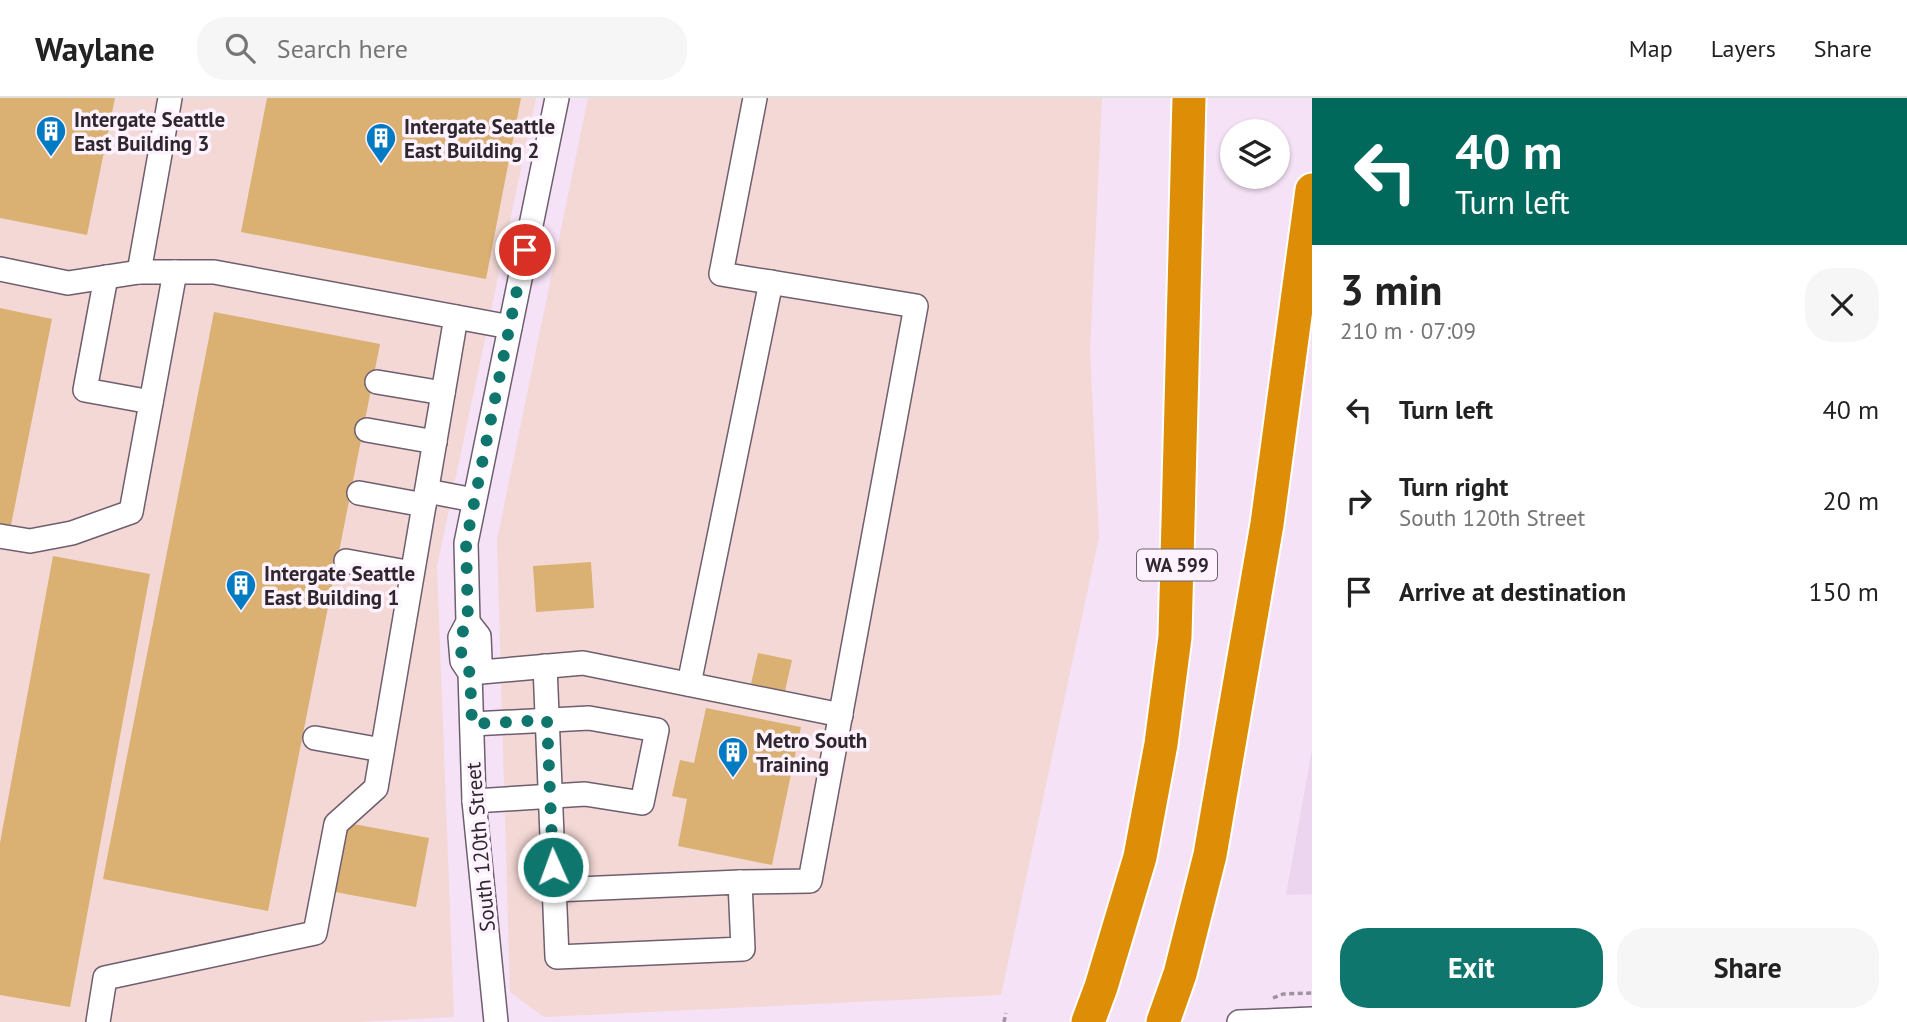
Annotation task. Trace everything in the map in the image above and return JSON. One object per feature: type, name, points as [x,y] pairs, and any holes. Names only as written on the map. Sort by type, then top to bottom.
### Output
[{"type":"highway","name":"WA 599","points":[[1088,1022],[1140,857],[1161,744],[1175,637],[1189,98]]},
{"type":"highway","points":[[1163,1022],[1180,974],[1210,855],[1268,524],[1312,190]]},
{"type":"highway","points":[[1268,524],[1312,366]]},
{"type":"street","points":[[139,272],[170,98]]},
{"type":"street","name":"South 120th Street","points":[[496,1022],[474,801],[470,673],[480,660],[480,646],[479,636],[468,622],[466,543],[556,98]]},
{"type":"street","points":[[554,890],[810,881],[916,306],[721,274],[755,98]]},
{"type":"street","points":[[0,269],[68,283],[139,272],[214,272],[510,327]]},
{"type":"street","points":[[0,536],[30,541],[72,533],[131,512],[175,272]]},
{"type":"street","points":[[106,277],[85,390],[151,402]]},
{"type":"street","points":[[689,684],[771,282]]},
{"type":"street","points":[[98,1022],[105,978],[315,933],[336,824],[376,788],[456,317]]},
{"type":"street","points":[[377,382],[443,393]]},
{"type":"street","points":[[367,430],[435,442]]},
{"type":"street","points":[[359,493],[474,500]]},
{"type":"street","points":[[346,561],[412,573]]},
{"type":"street","points":[[470,673],[583,663],[841,715]]},
{"type":"street","points":[[545,666],[557,957],[743,949],[740,882]]},
{"type":"street","points":[[472,724],[589,718],[657,730],[642,803],[585,794],[474,801]]},
{"type":"street","points":[[315,738],[382,750]]},
{"type":"street","points":[[1239,1022],[1312,1019]]},
{"type":"path","points":[[1283,994],[1312,993]]},
{"type":"path","points":[[1004,1022],[1006,1013]]},
{"type":"shaded area","points":[[0,98],[536,98],[437,566],[454,1017],[358,1022],[0,1022]]},
{"type":"shaded area","points":[[588,98],[1102,98],[1090,351],[1099,537],[1001,995],[544,1017],[510,992],[497,540]]},
{"type":"shaded area","points":[[1312,749],[1312,894],[1286,895]]},
{"type":"building","name":"Intergate Seattle East Building 3","points":[[0,98],[115,98],[87,235],[0,218]]},
{"type":"building","name":"Intergate Seattle East Building 2","points":[[267,98],[521,98],[486,279],[241,232]]},
{"type":"building","points":[[0,308],[52,319],[11,525],[0,523]]},
{"type":"building","name":"Intergate Seattle East Building 1","points":[[214,312],[380,344],[268,911],[103,879]]},
{"type":"building","points":[[53,556],[150,574],[70,1007],[0,995],[0,843]]},
{"type":"building","points":[[591,562],[594,608],[536,612],[533,566]]},
{"type":"building","points":[[758,653],[792,660],[785,691],[751,684]]},
{"type":"building","name":"Metro South Training","points":[[706,708],[801,727],[772,865],[678,846],[687,799],[672,796],[680,760],[694,763]]},
{"type":"building","points":[[348,823],[429,838],[416,907],[335,892]]},
{"type":"place","name":"Intergate Seattle East Building 3","points":[[51,158]]},
{"type":"place","name":"Intergate Seattle East Building 2","points":[[381,165]]},
{"type":"place","name":"Intergate Seattle East Building 1","points":[[241,612]]},
{"type":"place","name":"Metro South Training","points":[[733,779]]},
{"type":"route","points":[[525,250],[466,543],[468,622],[460,637],[462,661],[470,673],[472,724],[547,720],[553,867]]}]
